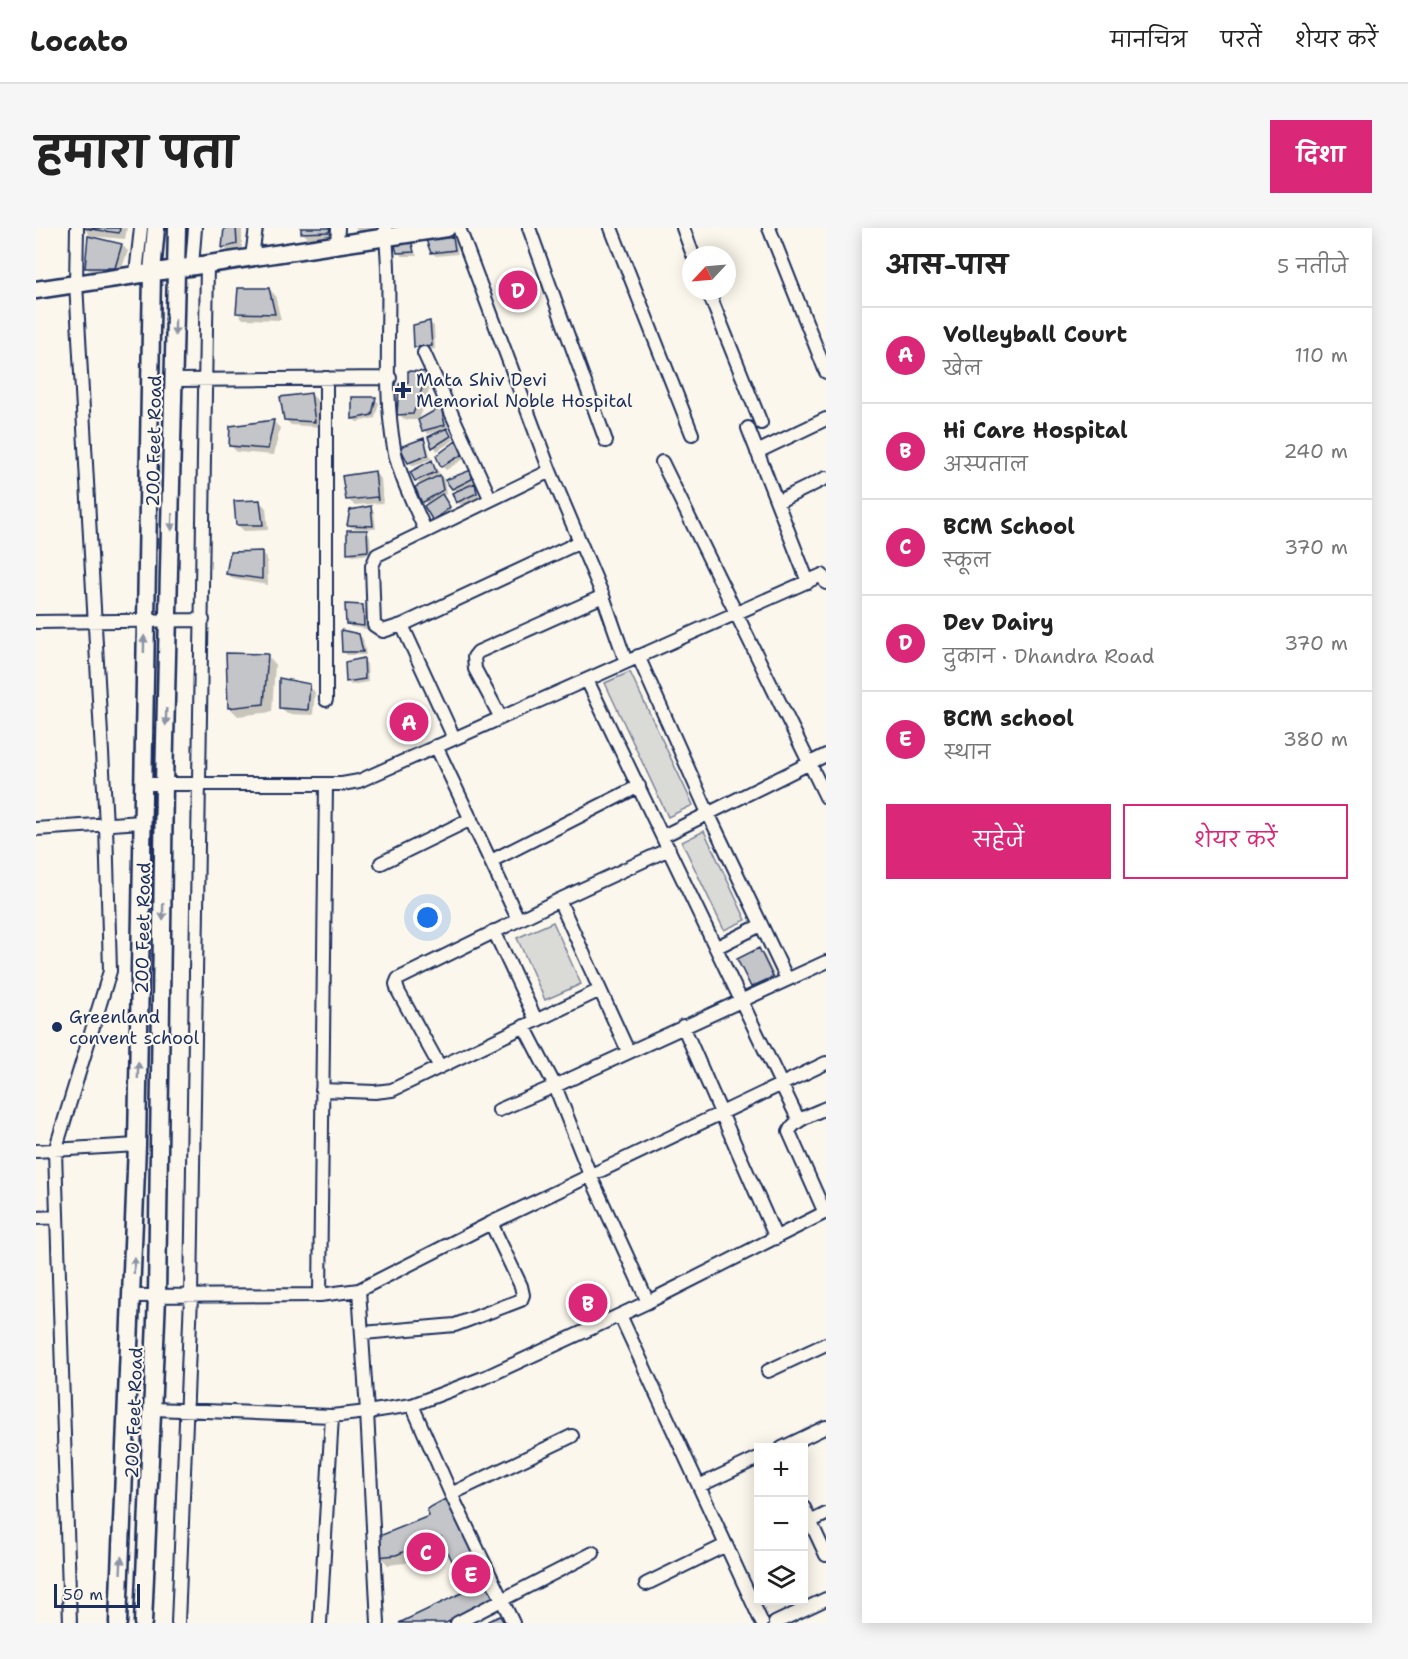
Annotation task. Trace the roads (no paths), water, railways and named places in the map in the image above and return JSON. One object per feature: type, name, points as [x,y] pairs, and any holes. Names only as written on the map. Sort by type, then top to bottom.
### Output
[{"type":"street","points":[[70,1623],[55,1151],[110,971],[106,825],[96,621],[76,283],[77,228]]},
{"type":"street","points":[[118,1623],[133,1296],[143,784],[144,273],[141,228]]},
{"type":"street","points":[[144,273],[156,228]]},
{"type":"street","name":"200 Feet Road","points":[[143,1623],[158,1297],[164,784],[176,380],[177,228]]},
{"type":"street","points":[[178,1623],[191,1296],[207,379],[200,265],[195,228]]},
{"type":"street","points":[[252,256],[256,228]]},
{"type":"street","points":[[36,290],[252,256],[337,235],[447,228]]},
{"type":"street","points":[[459,228],[550,471],[603,596],[626,662]]},
{"type":"street","points":[[529,228],[606,441]]},
{"type":"street","points":[[611,228],[692,434]]},
{"type":"street","points":[[682,228],[689,246]]},
{"type":"street","points":[[769,228],[826,372]]},
{"type":"street","points":[[385,232],[390,276],[392,433],[398,463],[425,530]]},
{"type":"street","points":[[712,300],[761,423]]},
{"type":"street","points":[[424,353],[490,498]]},
{"type":"street","points":[[326,378],[326,700]]},
{"type":"street","points":[[176,380],[390,378]]},
{"type":"street","points":[[757,452],[826,419]]},
{"type":"street","points":[[748,428],[808,582]]},
{"type":"street","points":[[662,462],[826,797]]},
{"type":"street","points":[[550,471],[490,498],[377,555],[372,566],[374,625],[383,631],[402,625],[580,542]]},
{"type":"street","points":[[777,502],[826,478]]},
{"type":"street","points":[[143,784],[326,784],[359,781],[638,656],[808,582],[825,577]]},
{"type":"street","points":[[501,718],[475,669],[474,657],[478,652],[603,596]]},
{"type":"street","points":[[36,622],[203,621]]},
{"type":"street","points":[[402,625],[454,738]]},
{"type":"street","points":[[638,656],[708,813],[787,979]]},
{"type":"street","points":[[587,680],[800,1121]]},
{"type":"street","points":[[436,746],[518,919]]},
{"type":"street","points":[[663,836],[826,755]]},
{"type":"street","points":[[320,1295],[326,784]]},
{"type":"street","points":[[491,861],[639,786]]},
{"type":"street","points":[[381,862],[471,819]]},
{"type":"street","points":[[36,829],[142,822]]},
{"type":"street","points":[[440,1067],[396,984],[403,974],[669,849]]},
{"type":"street","points":[[559,900],[628,1051]]},
{"type":"street","points":[[717,947],[761,925]]},
{"type":"street","points":[[494,931],[536,1020]]},
{"type":"street","points":[[499,1110],[826,962]]},
{"type":"street","points":[[322,1090],[384,1092],[600,990]]},
{"type":"street","points":[[524,1026],[555,1086],[590,1175],[648,1302]]},
{"type":"street","points":[[683,1026],[776,1238]]},
{"type":"street","points":[[133,1296],[320,1295],[359,1290],[491,1223],[826,1063]]},
{"type":"street","points":[[154,1409],[332,1416],[412,1405],[488,1376],[825,1216],[790,1140],[790,1127],[826,1108]]},
{"type":"street","points":[[36,1151],[137,1145]]},
{"type":"street","points":[[36,1218],[57,1217]]},
{"type":"street","points":[[363,1333],[455,1325],[520,1300],[523,1295],[521,1286],[491,1223]]},
{"type":"street","points":[[359,1290],[378,1623]]},
{"type":"street","points":[[620,1315],[762,1623]]},
{"type":"street","points":[[768,1371],[826,1344]]},
{"type":"street","points":[[412,1405],[451,1494],[513,1623]]},
{"type":"street","points":[[320,1623],[332,1416]]},
{"type":"street","points":[[792,1443],[826,1427]]},
{"type":"street","points":[[451,1494],[572,1436]]},
{"type":"street","points":[[699,1486],[754,1460]]},
{"type":"street","points":[[810,1521],[826,1514]]},
{"type":"street","points":[[808,1517],[826,1556]]},
{"type":"street","points":[[646,1584],[726,1545]]},
{"type":"street","points":[[457,1623],[593,1552]]},
{"type":"street","points":[[775,1623],[826,1599]]},
{"type":"place","name":"Dev Dairy","points":[[518,290]]},
{"type":"place","name":"Mata Shiv Devi Memorial Noble Hospital","points":[[403,390]]},
{"type":"place","name":"Volleyball Court","points":[[409,722]]},
{"type":"place","name":"Greenland convent school","points":[[57,1027]]},
{"type":"place","name":"Hi Care Hospital","points":[[588,1303]]},
{"type":"place","name":"BCM School","points":[[426,1552]]},
{"type":"place","name":"BCM school","points":[[471,1574]]}]
